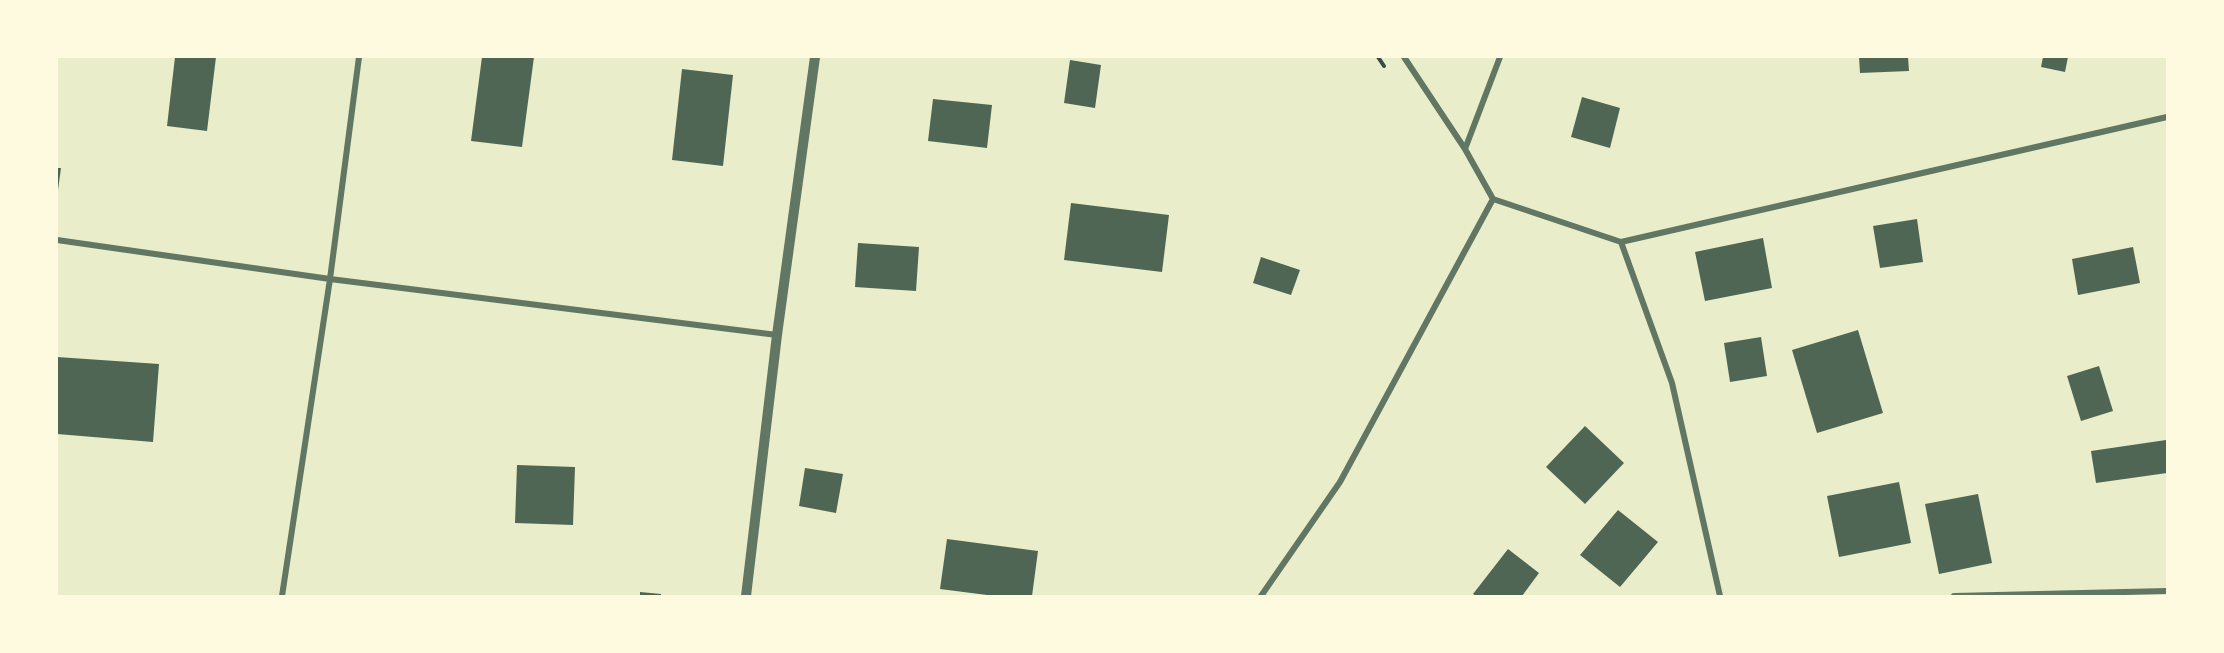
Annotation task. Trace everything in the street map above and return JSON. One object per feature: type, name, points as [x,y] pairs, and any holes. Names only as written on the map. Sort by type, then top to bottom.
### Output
[{"type":"street","points":[[282,596],[330,279],[359,57]]},
{"type":"street","points":[[746,596],[777,335],[815,57]]},
{"type":"street","points":[[1404,57],[1465,149],[1493,200],[1621,242],[2167,117]]},
{"type":"street","points":[[1465,149],[1500,57]]},
{"type":"street","points":[[1261,596],[1340,482],[1493,200]]},
{"type":"street","points":[[57,240],[330,279],[777,335]]},
{"type":"street","points":[[1621,242],[1672,383],[1720,596]]},
{"type":"street","points":[[1954,596],[2167,591]]},
{"type":"building","points":[[175,57],[216,57],[207,131],[167,126]]},
{"type":"building","points":[[482,57],[534,57],[522,147],[471,141]]},
{"type":"building","points":[[1859,57],[1908,57],[1909,71],[1860,73]]},
{"type":"building","points":[[2043,57],[2068,57],[2065,72],[2041,67]]},
{"type":"building","points":[[1070,60],[1101,65],[1095,108],[1064,103]]},
{"type":"building","points":[[682,69],[733,75],[723,166],[672,160]]},
{"type":"building","points":[[1582,97],[1620,108],[1610,148],[1571,137]]},
{"type":"building","points":[[933,99],[992,105],[987,148],[928,141]]},
{"type":"building","points":[[57,168],[61,168],[58,190],[57,190]]},
{"type":"building","points":[[1071,203],[1169,215],[1162,272],[1064,260]]},
{"type":"building","points":[[1917,219],[1923,262],[1880,268],[1873,226]]},
{"type":"building","points":[[1763,238],[1772,288],[1705,301],[1695,252]]},
{"type":"building","points":[[858,243],[919,247],[916,291],[855,287]]},
{"type":"building","points":[[2133,247],[2140,283],[2078,295],[2072,259]]},
{"type":"building","points":[[1261,257],[1300,270],[1291,295],[1253,283]]},
{"type":"building","points":[[1858,330],[1883,413],[1817,433],[1792,350]]},
{"type":"building","points":[[1761,337],[1767,376],[1730,382],[1724,343]]},
{"type":"building","points":[[57,357],[159,364],[153,442],[57,434]]},
{"type":"building","points":[[2099,366],[2113,411],[2081,421],[2067,376]]},
{"type":"building","points":[[1585,426],[1624,463],[1585,504],[1546,467]]},
{"type":"building","points":[[2166,440],[2167,473],[2096,483],[2091,451]]},
{"type":"building","points":[[517,465],[575,467],[573,525],[515,523]]},
{"type":"building","points":[[805,468],[843,474],[836,513],[799,506]]},
{"type":"building","points":[[1899,482],[1911,543],[1839,557],[1827,496]]},
{"type":"building","points":[[1978,494],[1992,563],[1939,574],[1925,504]]},
{"type":"building","points":[[1618,510],[1658,542],[1620,587],[1580,555]]},
{"type":"building","points":[[947,539],[1038,551],[1032,596],[995,596],[940,589]]},
{"type":"building","points":[[1508,549],[1539,573],[1522,596],[1476,596],[1473,594]]},
{"type":"building","points":[[640,592],[661,594],[661,596],[640,596]]}]
